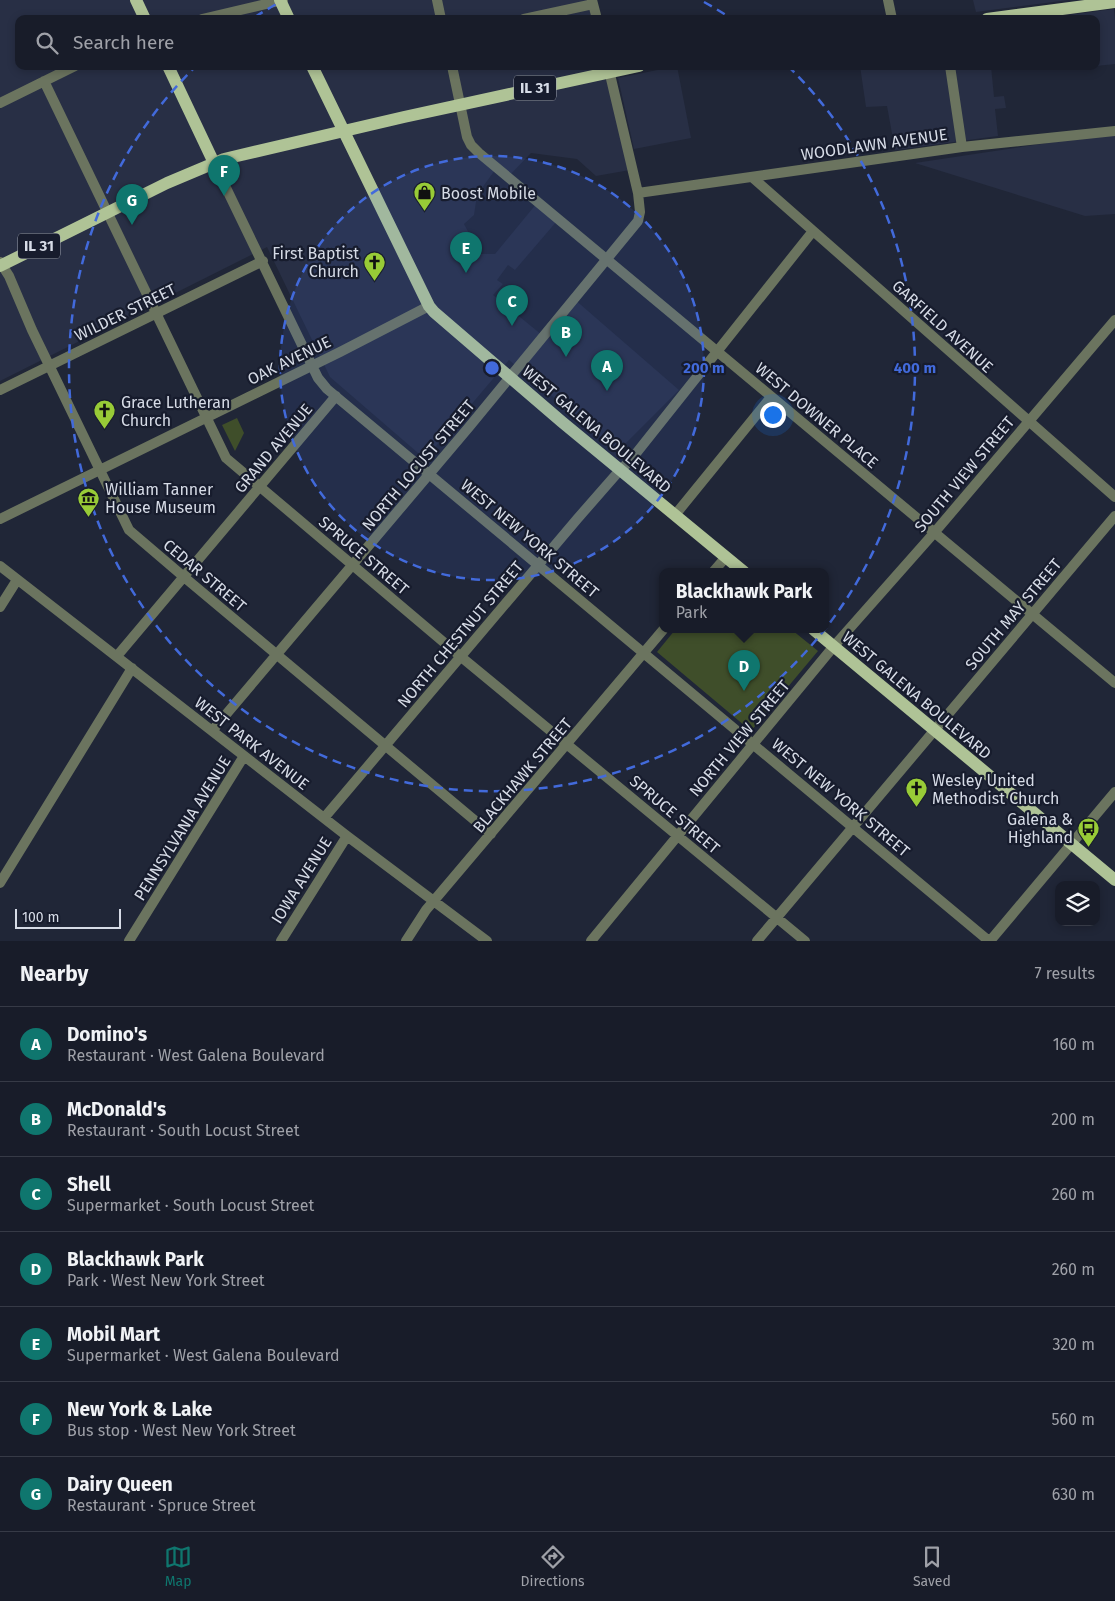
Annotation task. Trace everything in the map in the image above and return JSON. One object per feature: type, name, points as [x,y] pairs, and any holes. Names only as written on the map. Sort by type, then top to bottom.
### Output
[{"type":"main road","points":[[136,0],[143,15]]},
{"type":"main road","points":[[281,0],[287,15]]},
{"type":"main road","points":[[1017,15],[1115,2]]},
{"type":"main road","name":"WEST NEW YORK STREET","points":[[170,70],[214,163]]},
{"type":"main road","name":"WEST GALENA BOULEVARD","points":[[314,70],[429,306],[440,319],[739,568]]},
{"type":"main road","name":"IL 31","points":[[0,264],[181,176],[224,159],[609,70]]},
{"type":"main road","name":"WEST GALENA BOULEVARD","points":[[818,633],[1115,880]]},
{"type":"street","points":[[219,15],[281,0]]},
{"type":"street","points":[[437,0],[440,15]]},
{"type":"street","points":[[888,0],[891,15]]},
{"type":"street","points":[[540,15],[593,2],[596,15]]},
{"type":"street","points":[[0,103],[66,70]]},
{"type":"street","name":"WEST DOWNER PLACE","points":[[453,70],[467,138],[478,154],[1115,683]]},
{"type":"street","name":"NORTH LOCUST STREET","points":[[212,731],[510,378],[638,222],[640,212],[638,193],[609,70]]},
{"type":"street","points":[[951,70],[962,147]]},
{"type":"street","name":"SPRUCE STREET","points":[[44,81],[226,458],[259,488],[460,656],[805,941]]},
{"type":"street","name":"WOODLAWN AVENUE","points":[[638,193],[962,147],[1115,131]]},
{"type":"street","name":"WEST NEW YORK STREET","points":[[214,163],[322,384],[752,745],[990,941]]},
{"type":"street","name":"GARFIELD AVENUE","points":[[752,177],[1115,497]]},
{"type":"street","name":"NORTH CHESTNUT STREET","points":[[324,818],[460,656],[620,470],[630,461],[813,231]]},
{"type":"street","name":"WILDER STREET","points":[[0,390],[263,261]]},
{"type":"street","name":"CEDAR STREET","points":[[0,264],[9,276],[129,530],[491,834]]},
{"type":"street","name":"OAK AVENUE","points":[[0,519],[313,366],[429,306]]},
{"type":"street","name":"SOUTH VIEW STREET","points":[[834,646],[1114,324]]},
{"type":"street","name":"GRAND AVENUE","points":[[116,656],[336,396]]},
{"type":"street","points":[[675,515],[771,396]]},
{"type":"street","name":"SOUTH MAY STREET","points":[[758,941],[1115,516]]},
{"type":"street","points":[[716,568],[726,557]]},
{"type":"street","name":"WEST PARK AVENUE","points":[[0,566],[347,836],[487,941]]},
{"type":"street","points":[[0,607],[17,580]]},
{"type":"street","name":"BLACKHAWK STREET","points":[[406,941],[426,910],[660,633]]},
{"type":"street","name":"NORTH VIEW STREET","points":[[591,941],[834,646]]},
{"type":"street","points":[[0,882],[132,668]]},
{"type":"street","name":"PENNSYLVANIA AVENUE","points":[[129,941],[244,756]]},
{"type":"street","points":[[990,941],[1115,792]]},
{"type":"street","name":"IOWA AVENUE","points":[[281,941],[347,836]]},
{"type":"shaded area","points":[[0,0],[592,0],[596,15],[15,15],[15,70],[608,70],[630,170],[596,176],[577,159],[531,153],[506,179],[495,170],[477,195],[474,215],[464,224],[480,254],[495,254],[537,203],[557,221],[515,270],[508,265],[497,280],[503,284],[493,295],[542,335],[573,298],[679,390],[618,451],[509,360],[425,459],[330,377],[267,247],[0,381]]},
{"type":"shaded area","points":[[973,0],[1069,0],[976,12]]},
{"type":"shaded area","points":[[1114,9],[1115,64],[1100,66],[1100,15],[1068,15]]},
{"type":"shaded area","points":[[657,70],[678,70],[691,138],[634,149],[618,78]]},
{"type":"shaded area","points":[[861,70],[991,70],[994,97],[1004,96],[1006,108],[995,109],[998,136],[895,150],[887,106],[866,107]]},
{"type":"shaded area","points":[[1115,133],[1115,214],[1085,216],[915,163]]},
{"type":"green space","points":[[237,418],[244,433],[235,451],[222,425]]},
{"type":"green space","points":[[673,633],[796,633],[818,651],[751,731],[657,652]]},
{"type":"place","name":"New York & Lake","points":[[224,196]]},
{"type":"place","name":"Boost Mobile","points":[[425,212]]},
{"type":"place","name":"Dairy Queen","points":[[132,225]]},
{"type":"place","name":"Mobil Mart","points":[[466,273]]},
{"type":"place","name":"First Baptist Church","points":[[375,281]]},
{"type":"place","name":"Shell","points":[[512,326]]},
{"type":"place","name":"McDonald's","points":[[566,357]]},
{"type":"place","name":"Domino's","points":[[607,391]]},
{"type":"place","name":"Grace Lutheran Church","points":[[105,430]]},
{"type":"place","name":"William Tanner House Museum","points":[[89,517]]},
{"type":"place","name":"Blackhawk Park","points":[[744,691]]},
{"type":"place","name":"Wesley United Methodist Church","points":[[916,808]]},
{"type":"place","name":"Galena & Highland","points":[[1089,847]]}]
